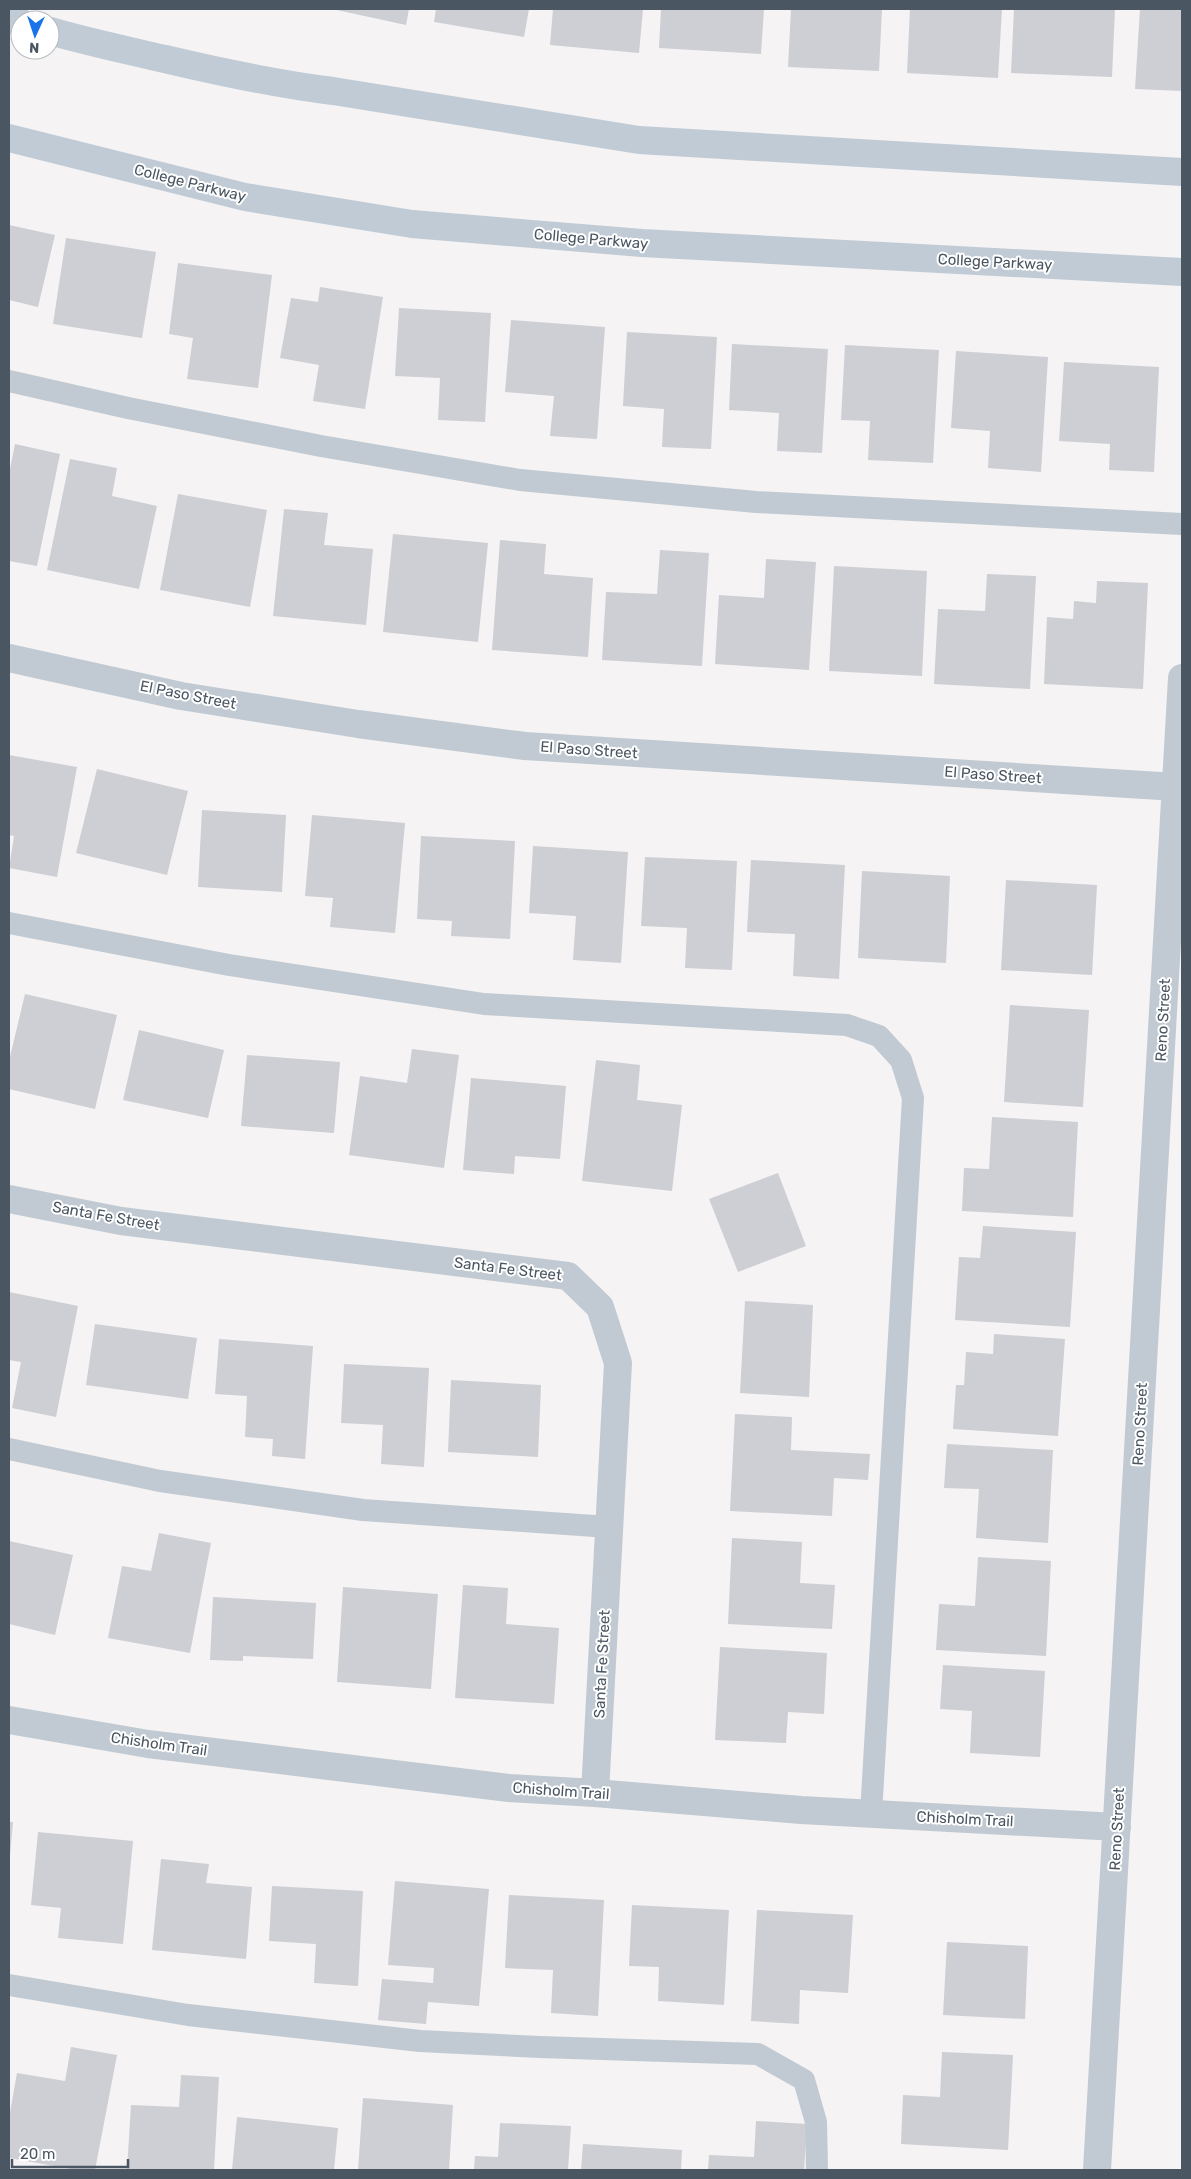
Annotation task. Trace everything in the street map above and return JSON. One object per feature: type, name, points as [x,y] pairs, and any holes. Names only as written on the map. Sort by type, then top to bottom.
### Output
[{"type":"main road","points":[[60,33],[81,40],[205,69],[292,86],[638,140],[1182,172]]},
{"type":"main road","name":"College Parkway","points":[[9,138],[245,197],[412,224],[642,243],[1182,272]]},
{"type":"street","name":"El Paso Street","points":[[9,658],[181,696],[358,724],[525,746],[1176,786]]},
{"type":"street","name":"Reno Street","points":[[1097,2170],[1182,678]]},
{"type":"street","name":"Santa Fe Street","points":[[9,1199],[121,1221],[568,1276],[600,1307],[618,1363],[595,1793]]},
{"type":"street","name":"Chisholm Trail","points":[[9,1720],[157,1745],[509,1788],[800,1810],[1117,1827]]},
{"type":"lane","points":[[9,381],[128,408],[321,446],[520,480],[756,502],[1182,524]]},
{"type":"lane","points":[[9,923],[229,965],[484,1004],[847,1025],[879,1036],[901,1060],[913,1098],[871,1814]]},
{"type":"lane","points":[[9,1449],[160,1481],[363,1510],[609,1527]]},
{"type":"lane","points":[[9,1985],[188,2015],[420,2041],[758,2054],[804,2080],[816,2122],[817,2170]]},
{"type":"building","points":[[332,9],[409,9],[406,25]]},
{"type":"building","points":[[436,9],[529,9],[524,37],[434,22]]},
{"type":"building","points":[[553,9],[643,9],[639,53],[550,45]]},
{"type":"building","points":[[661,9],[764,9],[761,54],[659,48]]},
{"type":"building","points":[[791,9],[882,9],[879,71],[788,67]]},
{"type":"building","points":[[910,9],[1002,9],[998,78],[907,73]]},
{"type":"building","points":[[1014,9],[1115,9],[1112,77],[1011,73]]},
{"type":"building","points":[[1140,9],[1182,9],[1182,91],[1135,89]]},
{"type":"building","points":[[9,225],[55,235],[38,307],[9,300]]},
{"type":"building","points":[[66,238],[156,252],[142,338],[53,324]]},
{"type":"building","points":[[178,263],[272,275],[258,388],[187,379],[193,338],[169,334]]},
{"type":"building","points":[[320,287],[383,297],[365,409],[313,401],[319,365],[280,358],[291,298],[318,302]]},
{"type":"building","points":[[399,308],[491,313],[485,422],[438,420],[440,378],[395,376]]},
{"type":"building","points":[[511,320],[605,327],[597,439],[550,436],[554,396],[505,392]]},
{"type":"building","points":[[627,332],[717,337],[711,449],[662,447],[664,409],[623,406]]},
{"type":"building","points":[[732,344],[828,349],[822,453],[777,451],[779,413],[729,410]]},
{"type":"building","points":[[845,345],[939,350],[933,463],[868,460],[870,421],[841,420]]},
{"type":"building","points":[[956,351],[1048,357],[1041,472],[988,468],[990,431],[951,428]]},
{"type":"building","points":[[1064,362],[1159,367],[1154,472],[1109,470],[1110,444],[1059,441]]},
{"type":"building","points":[[15,444],[60,454],[37,566],[9,561],[9,474]]},
{"type":"building","points":[[70,459],[117,468],[112,496],[157,506],[139,589],[47,570]]},
{"type":"building","points":[[178,494],[267,510],[250,607],[160,590]]},
{"type":"building","points":[[284,509],[328,513],[324,545],[373,549],[366,625],[273,616]]},
{"type":"building","points":[[393,534],[488,543],[478,642],[383,632]]},
{"type":"building","points":[[500,540],[546,544],[544,574],[593,578],[588,657],[492,650]]},
{"type":"building","points":[[660,550],[709,553],[702,666],[602,660],[606,592],[657,594]]},
{"type":"building","points":[[766,559],[816,562],[809,670],[715,664],[719,595],[764,598]]},
{"type":"building","points":[[834,566],[927,571],[922,676],[829,671]]},
{"type":"building","points":[[987,574],[1036,576],[1030,689],[934,684],[938,609],[985,611]]},
{"type":"building","points":[[1097,581],[1148,583],[1143,689],[1044,684],[1047,617],[1073,619],[1074,601],[1096,603]]},
{"type":"building","points":[[9,755],[77,767],[57,877],[9,868],[14,836],[9,835]]},
{"type":"building","points":[[97,769],[188,791],[167,875],[76,853]]},
{"type":"building","points":[[202,810],[286,815],[282,892],[198,887]]},
{"type":"building","points":[[312,815],[405,823],[395,933],[330,927],[333,898],[305,896]]},
{"type":"building","points":[[421,836],[515,841],[510,939],[451,936],[452,921],[417,919]]},
{"type":"building","points":[[533,846],[628,852],[621,963],[573,960],[576,916],[529,913]]},
{"type":"building","points":[[645,857],[737,861],[732,970],[685,968],[687,928],[641,926]]},
{"type":"building","points":[[751,860],[845,865],[839,979],[793,976],[795,934],[747,932]]},
{"type":"building","points":[[862,871],[950,876],[946,963],[858,958]]},
{"type":"building","points":[[1006,880],[1097,885],[1092,975],[1001,970]]},
{"type":"building","points":[[25,994],[117,1015],[95,1109],[9,1089],[9,1061]]},
{"type":"building","points":[[1010,1005],[1089,1010],[1083,1107],[1004,1102]]},
{"type":"building","points":[[139,1030],[224,1050],[208,1118],[123,1100]]},
{"type":"building","points":[[412,1049],[459,1055],[444,1168],[349,1155],[360,1076],[407,1083]]},
{"type":"building","points":[[247,1055],[340,1062],[334,1133],[241,1126]]},
{"type":"building","points":[[596,1060],[640,1065],[637,1100],[682,1105],[672,1191],[582,1181]]},
{"type":"building","points":[[471,1078],[566,1086],[560,1159],[515,1156],[514,1174],[463,1170]]},
{"type":"building","points":[[992,1117],[1078,1122],[1073,1217],[962,1211],[964,1168],[989,1169]]},
{"type":"building","points":[[778,1173],[806,1246],[738,1272],[709,1199]]},
{"type":"building","points":[[983,1226],[1076,1232],[1070,1327],[955,1320],[959,1257],[980,1258]]},
{"type":"building","points":[[9,1292],[78,1306],[56,1417],[12,1408],[21,1362],[9,1360]]},
{"type":"building","points":[[745,1301],[813,1305],[809,1397],[740,1393]]},
{"type":"building","points":[[95,1324],[197,1338],[188,1399],[86,1385]]},
{"type":"building","points":[[994,1334],[1065,1339],[1058,1436],[953,1429],[956,1385],[964,1385],[966,1352],[993,1354]]},
{"type":"building","points":[[219,1339],[313,1346],[305,1459],[272,1456],[273,1439],[245,1437],[247,1396],[215,1394]]},
{"type":"building","points":[[344,1364],[429,1368],[424,1467],[381,1464],[383,1425],[341,1423]]},
{"type":"building","points":[[451,1380],[541,1385],[538,1457],[448,1452]]},
{"type":"building","points":[[735,1414],[792,1417],[791,1450],[870,1454],[868,1480],[834,1478],[832,1516],[730,1511]]},
{"type":"building","points":[[947,1444],[1053,1450],[1048,1543],[976,1538],[979,1489],[944,1488]]},
{"type":"building","points":[[159,1533],[211,1543],[190,1653],[108,1638],[122,1566],[151,1571]]},
{"type":"building","points":[[732,1538],[802,1542],[800,1583],[835,1585],[832,1629],[728,1624]]},
{"type":"building","points":[[9,1541],[73,1555],[55,1635],[9,1624]]},
{"type":"building","points":[[978,1557],[1051,1561],[1046,1656],[936,1650],[939,1604],[975,1606]]},
{"type":"building","points":[[463,1585],[508,1588],[506,1624],[559,1628],[554,1704],[455,1698]]},
{"type":"building","points":[[343,1587],[438,1594],[431,1689],[337,1682]]},
{"type":"building","points":[[213,1597],[316,1603],[313,1659],[243,1656],[243,1661],[210,1660]]},
{"type":"building","points":[[720,1647],[827,1653],[824,1714],[788,1712],[786,1743],[715,1740]]},
{"type":"building","points":[[943,1665],[1045,1671],[1040,1757],[970,1753],[972,1711],[940,1709]]},
{"type":"building","points":[[9,1822],[13,1822],[10,1856],[9,1856]]},
{"type":"building","points":[[38,1832],[133,1841],[123,1944],[58,1938],[61,1908],[31,1905]]},
{"type":"building","points":[[161,1859],[209,1864],[206,1883],[252,1887],[246,1959],[152,1950]]},
{"type":"building","points":[[395,1881],[489,1889],[479,2006],[428,2002],[426,2024],[378,2020],[382,1979],[433,1983],[434,1968],[388,1965]]},
{"type":"building","points":[[272,1886],[363,1891],[358,1986],[314,1983],[316,1944],[269,1941]]},
{"type":"building","points":[[509,1895],[604,1900],[598,2016],[551,2013],[553,1970],[505,1968]]},
{"type":"building","points":[[632,1905],[729,1910],[724,2005],[658,2001],[659,1967],[629,1966]]},
{"type":"building","points":[[757,1910],[853,1915],[848,1993],[800,1990],[799,2024],[751,2021]]},
{"type":"building","points":[[947,1942],[1028,1946],[1025,2019],[943,2015]]},
{"type":"building","points":[[71,2047],[117,2055],[95,2170],[77,2170],[9,2158],[9,2118],[17,2073],[65,2081]]},
{"type":"building","points":[[942,2052],[1013,2055],[1008,2150],[901,2144],[903,2095],[940,2097]]},
{"type":"building","points":[[181,2075],[219,2077],[214,2170],[127,2170],[131,2105],[179,2107]]},
{"type":"building","points":[[363,2098],[453,2105],[449,2170],[358,2170]]},
{"type":"building","points":[[237,2117],[338,2128],[334,2170],[232,2170]]},
{"type":"building","points":[[756,2121],[807,2124],[804,2170],[708,2170],[709,2155],[754,2157]]},
{"type":"building","points":[[500,2123],[571,2126],[568,2170],[474,2170],[475,2156],[498,2157]]},
{"type":"building","points":[[583,2144],[682,2150],[681,2170],[581,2170]]}]
